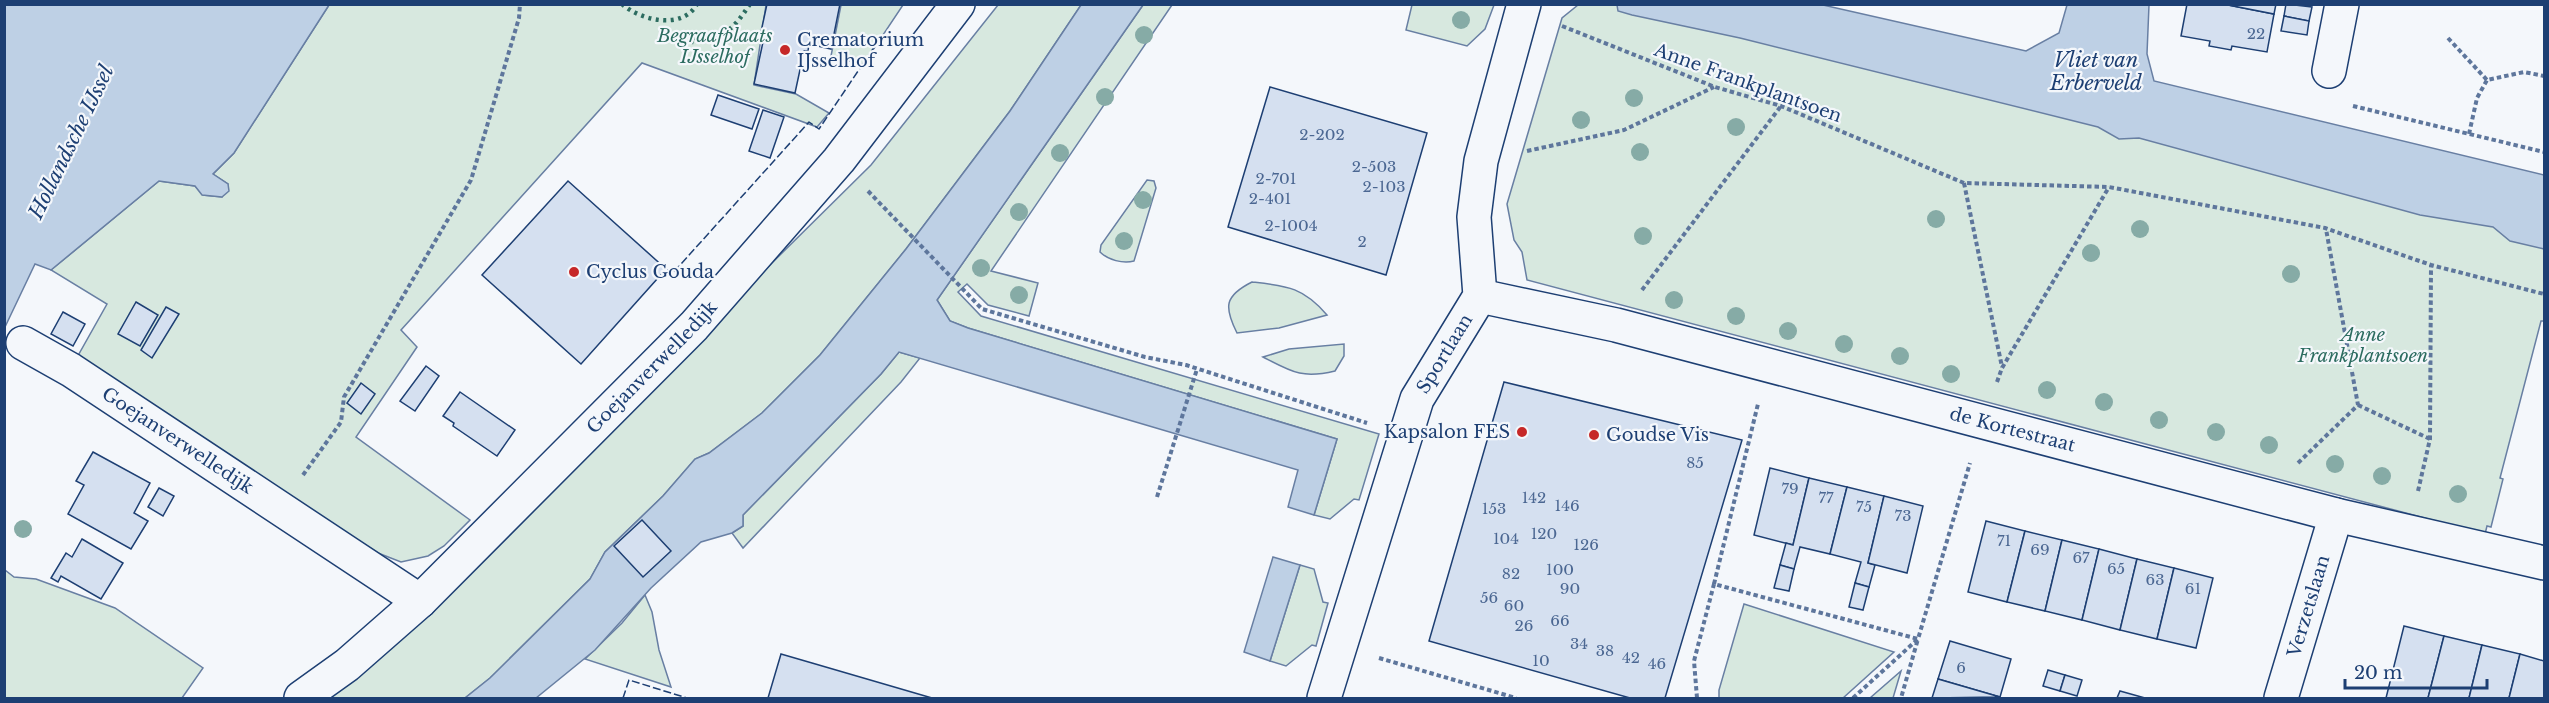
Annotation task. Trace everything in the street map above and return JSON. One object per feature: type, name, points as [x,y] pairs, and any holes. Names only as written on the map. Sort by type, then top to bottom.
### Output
[{"type":"street","name":"Goejanverwelledijk","points":[[301,699],[347,665],[420,601],[694,326],[839,160],[958,4]]},
{"type":"street","points":[[2329,71],[2342,4]]},
{"type":"street","name":"Sportlaan","points":[[1324,699],[1416,399],[1480,296],[1474,217],[1481,161],[1523,8]]},
{"type":"street","name":"de Kortestraat","points":[[1480,296],[1616,325],[2336,515],[2544,563]]},
{"type":"street","name":"Goejanverwelledijk","points":[[23,343],[71,370],[420,601]]},
{"type":"street","name":"Verzetslaan","points":[[2281,699],[2336,515]]},
{"type":"path","points":[[278,508],[341,422],[344,397],[471,180],[519,18],[520,4]]},
{"type":"path","name":"Anne Frankplantsoen","points":[[1523,8],[1715,87],[1781,106],[1964,183],[2109,188],[2325,228],[2431,265],[2544,294]]},
{"type":"path","points":[[2448,38],[2487,80]]},
{"type":"path","points":[[2329,71],[2322,99],[2544,152]]},
{"type":"path","points":[[2469,134],[2477,98],[2487,80],[2524,72],[2544,76]]},
{"type":"path","points":[[1481,161],[1624,130],[1715,87]]},
{"type":"path","points":[[1616,325],[1781,106]]},
{"type":"path","points":[[1964,183],[2002,368]]},
{"type":"path","points":[[863,187],[982,309],[1145,357],[1197,368],[1404,434]]},
{"type":"path","points":[[1901,699],[1982,423],[2002,368],[2109,188]]},
{"type":"path","points":[[2325,228],[2358,405]]},
{"type":"path","points":[[2408,532],[2430,439],[2431,265]]},
{"type":"path","points":[[1697,699],[1694,661],[1768,366]]},
{"type":"path","points":[[1157,497],[1197,368]]},
{"type":"path","points":[[2358,405],[2430,439]]},
{"type":"path","points":[[2287,502],[2297,463],[2358,405]]},
{"type":"path","points":[[1714,584],[1918,639]]},
{"type":"path","points":[[1853,699],[1918,639]]},
{"type":"path","points":[[1340,646],[1516,699]]},
{"type":"green space","points":[[1412,4],[1494,5],[1485,29],[1467,46],[1406,30]]},
{"type":"green space","name":"Begraafplaats IJsselhof","points":[[329,5],[766,5],[754,85],[796,94],[829,113],[817,127],[642,63],[401,330],[417,347],[356,437],[470,520],[444,546],[428,556],[401,562],[378,553],[75,361],[107,304],[51,270],[159,181],[195,186],[203,195],[222,197],[228,184],[213,174],[234,153]]},
{"type":"green space","points":[[841,5],[903,5],[863,65],[831,56]]},
{"type":"green space","points":[[998,5],[1081,5],[1010,111],[906,249],[820,355],[762,413],[709,453],[695,459],[663,496],[605,552],[590,579],[490,678],[465,698],[313,698],[694,340],[871,165]]},
{"type":"green space","points":[[1143,5],[1172,5],[991,271],[1038,283],[1029,316],[988,305],[967,284],[958,292],[981,316],[1379,434],[1359,500],[1354,499],[1330,519],[1314,515],[1337,439],[968,328],[950,321],[937,300]]},
{"type":"green space","name":"Anne Frankplantsoen","points":[[1578,5],[1618,5],[2544,236],[2544,321],[2541,321],[2500,478],[2503,479],[2491,527],[2487,526],[2485,534],[1527,280],[1522,252],[1514,240],[1507,204],[1562,18]]},
{"type":"green space","points":[[1147,180],[1154,181],[1156,188],[1134,261],[1121,262],[1111,259],[1100,252],[1101,245]]},
{"type":"green space","points":[[1252,282],[1285,287],[1302,293],[1327,315],[1279,328],[1237,333],[1230,316],[1229,303],[1236,292]]},
{"type":"green space","points":[[1344,344],[1344,356],[1335,371],[1324,373],[1298,373],[1263,357],[1289,349]]},
{"type":"green space","points":[[899,352],[920,358],[901,382],[743,548],[732,533],[743,526],[743,515],[881,374]]},
{"type":"green space","points":[[1300,565],[1314,569],[1323,602],[1328,603],[1316,646],[1312,645],[1286,666],[1270,661]]},
{"type":"green space","points":[[5,570],[14,577],[36,579],[115,608],[203,668],[182,698],[5,698]]},
{"type":"green space","points":[[645,595],[652,612],[659,650],[671,687],[585,659],[622,623]]},
{"type":"green space","points":[[1744,604],[1894,652],[1843,698],[1719,698],[1719,690]]},
{"type":"green space","points":[[1901,671],[1893,698],[1870,698]]},
{"type":"water","name":"Hollandsche IJssel","points":[[5,4],[329,5],[234,153],[213,174],[228,184],[229,191],[222,197],[202,195],[195,186],[159,181],[51,270],[35,264],[5,327]]},
{"type":"water","points":[[1081,5],[1143,5],[937,300],[950,321],[968,328],[1337,439],[1314,515],[1288,507],[1298,470],[899,352],[881,374],[743,515],[743,526],[732,533],[701,542],[651,588],[595,650],[536,698],[465,698],[490,678],[590,579],[605,552],[663,496],[695,459],[709,453],[762,413],[820,355],[906,249],[1010,111]]},
{"type":"water","name":"Vliet van Erberveld","points":[[1617,5],[1823,5],[2026,51],[2059,33],[2067,5],[2149,5],[2147,54],[2154,81],[2544,175],[2544,249],[2510,241],[2493,227],[2420,215],[2139,138],[2119,139],[2098,127],[1740,38],[1632,15],[1618,11]]},
{"type":"water","points":[[1273,557],[1300,565],[1270,661],[1244,652]]},
{"type":"building","name":"Crematorium IJsselhof","points":[[767,4],[840,4],[831,49],[809,44],[808,51],[804,51],[795,93],[754,84],[763,42],[759,41]]},
{"type":"building","points":[[2187,4],[2223,4],[2274,14],[2267,52],[2232,46],[2231,50],[2209,46],[2210,41],[2181,36]]},
{"type":"building","points":[[2223,4],[2276,4],[2274,14]]},
{"type":"building","points":[[2286,4],[2312,7],[2309,21],[2284,16]]},
{"type":"building","points":[[2284,16],[2309,21],[2307,35],[2281,31]]},
{"type":"building","points":[[1270,87],[1427,133],[1386,275],[1228,227]]},
{"type":"building","points":[[718,95],[759,109],[752,129],[711,115]]},
{"type":"building","points":[[763,110],[784,117],[770,158],[749,151]]},
{"type":"building","name":"Cyclus Gouda","points":[[568,181],[666,269],[581,364],[482,275]]},
{"type":"building","points":[[136,302],[158,315],[140,346],[118,334]]},
{"type":"building","points":[[166,307],[179,314],[152,358],[141,350]]},
{"type":"building","points":[[63,312],[85,324],[73,346],[51,334]]},
{"type":"building","points":[[426,366],[439,376],[415,411],[400,401]]},
{"type":"building","points":[[1504,382],[1742,440],[1665,698],[1630,698],[1429,641]]},
{"type":"building","points":[[361,383],[375,394],[361,414],[347,403]]},
{"type":"building","points":[[460,392],[515,430],[497,456],[453,426],[454,423],[443,416]]},
{"type":"building","points":[[93,452],[150,483],[134,513],[148,521],[131,549],[68,514],[84,485],[76,481]]},
{"type":"building","points":[[1770,468],[1809,478],[1793,545],[1754,535]]},
{"type":"building","points":[[1809,478],[1847,487],[1830,554],[1800,547],[1794,569],[1780,565],[1786,543],[1793,545]]},
{"type":"building","points":[[1847,487],[1884,496],[1868,563],[1875,565],[1869,587],[1855,583],[1861,562],[1830,554]]},
{"type":"building","points":[[159,488],[174,496],[163,516],[148,507]]},
{"type":"building","points":[[1884,496],[1923,506],[1907,573],[1868,563]]},
{"type":"building","points":[[642,520],[671,551],[643,577],[614,546]]},
{"type":"building","points":[[1986,521],[2025,531],[2007,602],[1968,592]]},
{"type":"building","points":[[2025,531],[2062,540],[2045,611],[2007,602]]},
{"type":"building","points":[[82,539],[123,563],[101,599],[61,576],[58,582],[51,578],[66,553],[72,557]]},
{"type":"building","points":[[2062,540],[2099,549],[2082,620],[2045,611]]},
{"type":"building","points":[[2099,549],[2137,559],[2120,630],[2082,620]]},
{"type":"building","points":[[2137,559],[2174,568],[2157,639],[2120,630]]},
{"type":"building","points":[[1780,565],[1794,569],[1789,591],[1774,588]]},
{"type":"building","points":[[2174,568],[2213,578],[2196,648],[2157,639]]},
{"type":"building","points":[[1855,583],[1869,587],[1863,610],[1849,607]]},
{"type":"building","points":[[2404,626],[2444,636],[2428,698],[2386,698]]},
{"type":"building","points":[[2444,636],[2482,645],[2469,698],[2428,698]]},
{"type":"building","points":[[1950,641],[2011,659],[2000,697],[1938,679]]},
{"type":"building","points":[[2482,645],[2520,654],[2509,698],[2469,698]]},
{"type":"building","points":[[781,654],[812,663],[932,698],[768,698]]},
{"type":"building","points":[[2520,654],[2544,661],[2544,698],[2509,698]]},
{"type":"building","points":[[2048,670],[2065,675],[2060,691],[2043,686]]},
{"type":"building","points":[[2065,675],[2082,680],[2077,696],[2060,691]]},
{"type":"building","points":[[1938,679],[2000,697],[1932,698]]},
{"type":"building","points":[[2120,691],[2145,698],[2117,698]]},
{"type":"hedge","points":[[622,4],[640,15],[661,20],[682,17],[691,12],[697,4]]},
{"type":"hedge","points":[[691,44],[692,38],[703,38],[727,31],[738,21],[750,4]]},
{"type":"fence","points":[[666,269],[672,274],[809,122],[819,129],[883,34]]},
{"type":"fence","points":[[623,698],[629,680],[687,698]]},
{"type":"place","name":"Crematorium IJsselhof","points":[[785,50]]},
{"type":"place","name":"Cyclus Gouda","points":[[574,272]]},
{"type":"place","name":"Kapsalon FES","points":[[1522,432]]},
{"type":"place","name":"Goudse Vis","points":[[1594,435]]}]
